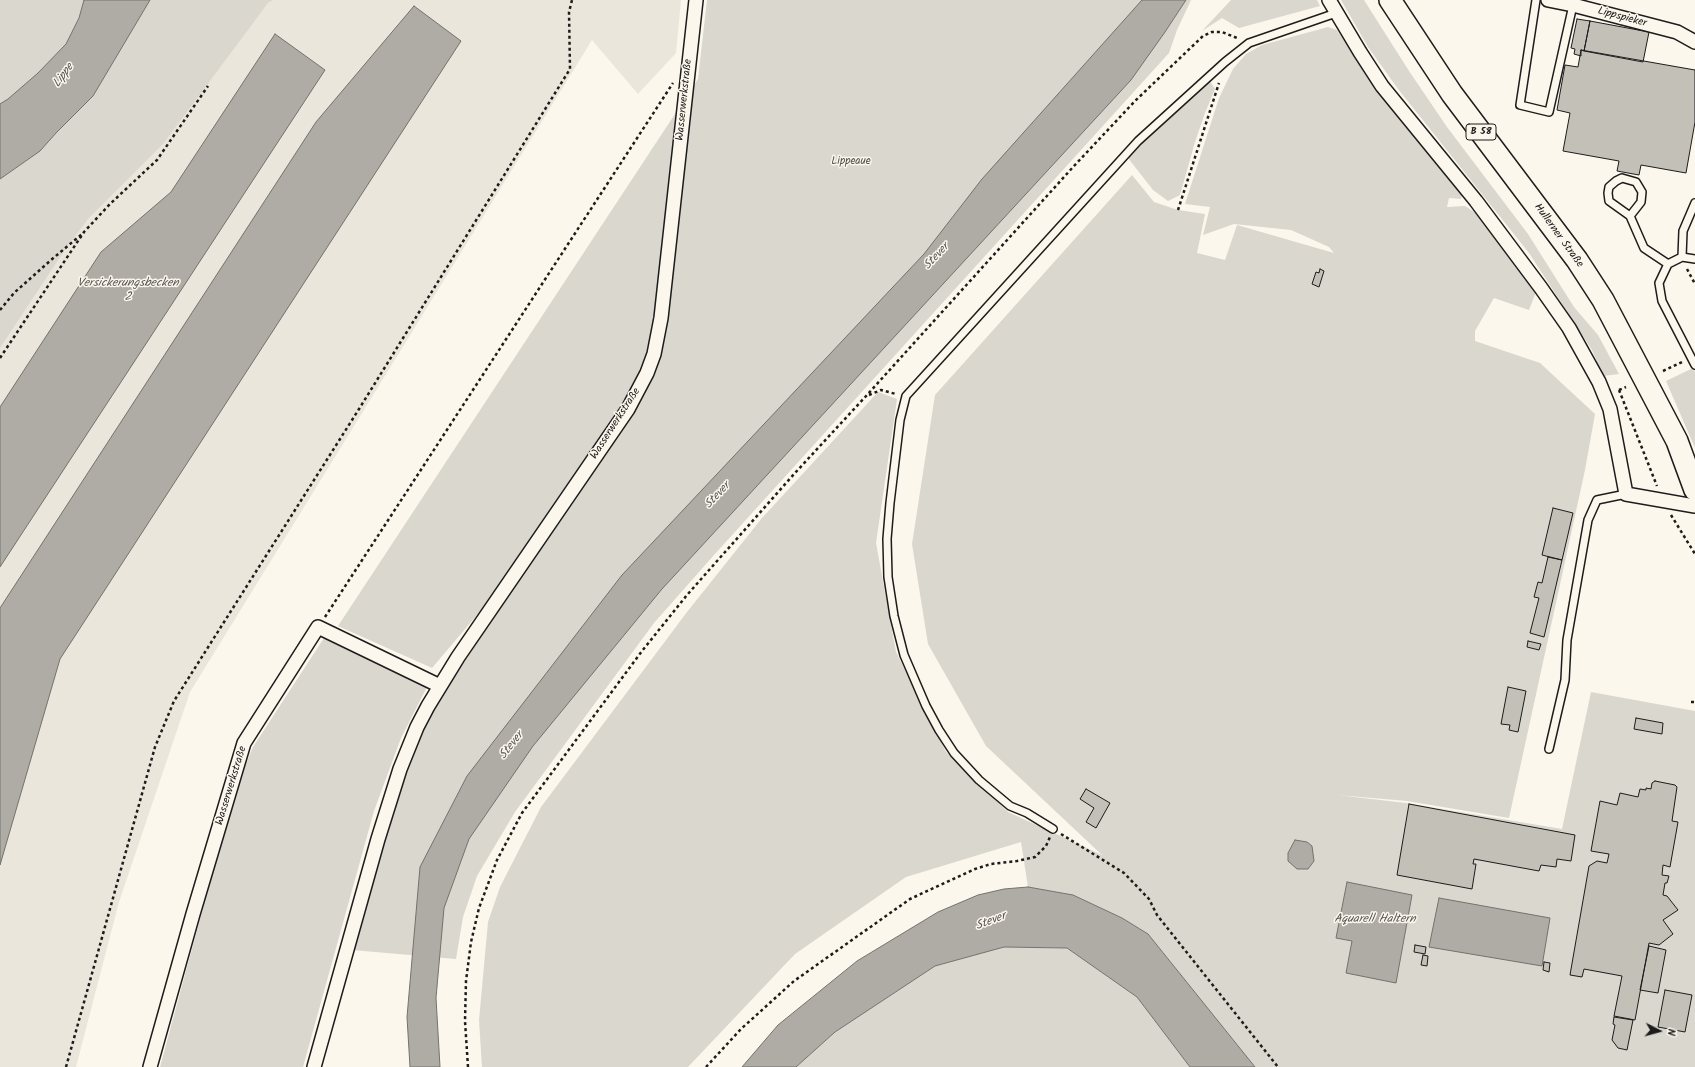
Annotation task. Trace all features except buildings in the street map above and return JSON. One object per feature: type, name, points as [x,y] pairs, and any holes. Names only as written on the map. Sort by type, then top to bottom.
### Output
[{"type":"main road","name":"Hullerner Straße","points":[[1390,0],[1452,94],[1577,260],[1603,300],[1677,441],[1695,490]]},
{"type":"street","name":"Wasserwerkstraße","points":[[314,1067],[378,839],[400,769],[417,727],[458,657],[628,409],[647,373],[654,354],[661,318],[696,0]]},
{"type":"street","points":[[1329,0],[1382,86],[1476,201],[1569,328],[1599,382],[1610,408],[1626,494],[1695,506]]},
{"type":"street","name":"Lippspieker","points":[[1548,0],[1573,4],[1677,32],[1695,42]]},
{"type":"street","name":"Wasserwerkstraße","points":[[150,1067],[193,914],[244,743],[318,627]]},
{"type":"street","points":[[318,627],[440,686]]},
{"type":"lane","points":[[1536,0],[1520,105],[1549,112],[1573,4]]},
{"type":"lane","points":[[1053,828],[1027,813],[1010,806],[979,780],[954,753],[926,706],[904,654],[894,616],[888,577],[887,539],[900,420],[906,396],[1138,141],[1225,62],[1249,43],[1336,13]]},
{"type":"lane","points":[[1630,216],[1641,202],[1642,192],[1636,182],[1622,178],[1609,187],[1609,201],[1630,216],[1644,248],[1668,264]]},
{"type":"lane","points":[[1682,257],[1683,231],[1695,202]]},
{"type":"lane","points":[[1695,259],[1682,257],[1668,264],[1660,284],[1662,301],[1695,364]]},
{"type":"lane","points":[[1549,749],[1564,687],[1567,640],[1588,520],[1597,500],[1626,494]]},
{"type":"path","points":[[66,1067],[155,747],[174,701],[359,409],[570,69],[569,12],[572,0]]},
{"type":"path","points":[[468,1067],[465,1022],[466,981],[470,942],[479,908],[497,860],[522,813],[642,651],[687,595],[795,473],[1074,166],[1136,101],[1203,36],[1212,32],[1222,32],[1249,43]]},
{"type":"path","points":[[1178,210],[1225,62]]},
{"type":"path","points":[[318,627],[680,71],[688,71]]},
{"type":"path","points":[[0,310],[14,293],[45,264],[84,232],[110,204],[157,160],[208,86]]},
{"type":"path","points":[[0,358],[84,232]]},
{"type":"path","points":[[1682,257],[1695,284]]},
{"type":"path","points":[[1662,371],[1680,364]]},
{"type":"path","points":[[1626,387],[1619,390],[1662,500],[1695,555]]},
{"type":"path","points":[[867,395],[881,390],[906,396]]},
{"type":"path","points":[[706,1067],[741,1029],[794,981],[910,899],[975,869],[991,864],[1035,857],[1046,846],[1053,828],[1124,873],[1149,899],[1158,915],[1278,1067]]},
{"type":"shaded area","points":[[273,0],[681,0],[676,53],[638,94],[592,40],[190,692],[119,902],[76,1067],[0,1067],[0,313],[243,35],[268,3]]},
{"type":"green space","points":[[0,0],[273,0],[268,3],[163,144],[88,219],[66,248],[0,348]]},
{"type":"green space","name":"Lippeaue","points":[[707,0],[1191,0],[1177,30],[1169,53],[654,623],[515,812],[477,876],[463,917],[456,959],[352,950],[401,777],[431,712],[566,510],[432,668],[338,626],[698,79]]},
{"type":"green space","points":[[1231,0],[1317,0],[1320,6],[1239,28],[1222,18],[1202,31]]},
{"type":"green space","points":[[1341,0],[1364,0],[1447,127],[1528,234],[1574,307],[1598,335],[1619,374],[1603,376],[1592,350],[1529,253],[1398,89],[1368,47]]},
{"type":"green space","points":[[1328,27],[1337,30],[1376,87],[1462,195],[1461,199],[1449,198],[1447,207],[1465,206],[1479,215],[1536,292],[1529,310],[1494,298],[1475,331],[1475,341],[1540,363],[1595,414],[1585,470],[1509,818],[1407,801],[1337,795],[1406,803],[1562,829],[1591,692],[1695,711],[1695,1067],[1255,1067],[1148,934],[1122,918],[1073,895],[1028,887],[1021,842],[906,877],[795,954],[688,1067],[482,1067],[479,1020],[488,922],[500,887],[541,807],[687,612],[762,518],[878,392],[897,399],[876,543],[896,652],[946,752],[1008,812],[1102,855],[986,746],[928,644],[912,544],[935,395],[1132,175],[1154,202],[1178,210],[1205,214],[1197,253],[1225,260],[1237,225],[1334,253],[1329,247],[1291,230],[1234,224],[1203,235],[1210,207],[1185,204],[1219,98],[1233,69],[1246,54],[1262,45]]},
{"type":"green space","points":[[1210,81],[1215,89],[1195,142],[1180,195],[1168,201],[1153,190],[1128,158],[1161,124]]},
{"type":"green space","points":[[1693,368],[1695,372],[1695,448],[1666,381]]},
{"type":"green space","points":[[324,638],[427,687],[401,738],[374,811],[303,1067],[160,1067],[235,790],[253,747]]},
{"type":"green space","points":[[1003,947],[1067,948],[1137,997],[1190,1067],[796,1067],[835,1032],[935,966]]},
{"type":"water","name":"Lippe","points":[[84,0],[150,0],[93,96],[40,151],[0,179],[0,104],[38,73],[66,44],[79,18]]},
{"type":"water","name":"Stever","points":[[1142,0],[1186,0],[1131,80],[662,589],[533,746],[469,839],[444,908],[436,998],[440,1067],[410,1067],[407,1017],[420,867],[467,776],[622,575],[924,254],[982,179]]},
{"type":"water","points":[[414,6],[461,41],[60,659],[0,865],[0,608],[316,122]]},
{"type":"water","name":"Versickerungsbecken 2","points":[[275,34],[325,70],[0,567],[0,407],[101,252],[171,192]]},
{"type":"water","points":[[1295,840],[1307,842],[1312,846],[1314,861],[1308,869],[1297,869],[1288,861],[1288,853]]},
{"type":"water","name":"Aquarell Haltern","points":[[1347,882],[1412,895],[1396,983],[1346,973],[1352,941],[1336,938]]},
{"type":"water","name":"Stever","points":[[1028,887],[1073,895],[1122,918],[1148,934],[1255,1067],[1190,1067],[1137,997],[1067,948],[1004,947],[935,966],[835,1032],[796,1067],[742,1067],[778,1025],[857,961],[938,912],[978,895],[1004,889]]},
{"type":"water","points":[[1439,898],[1550,918],[1542,966],[1429,947]]}]
